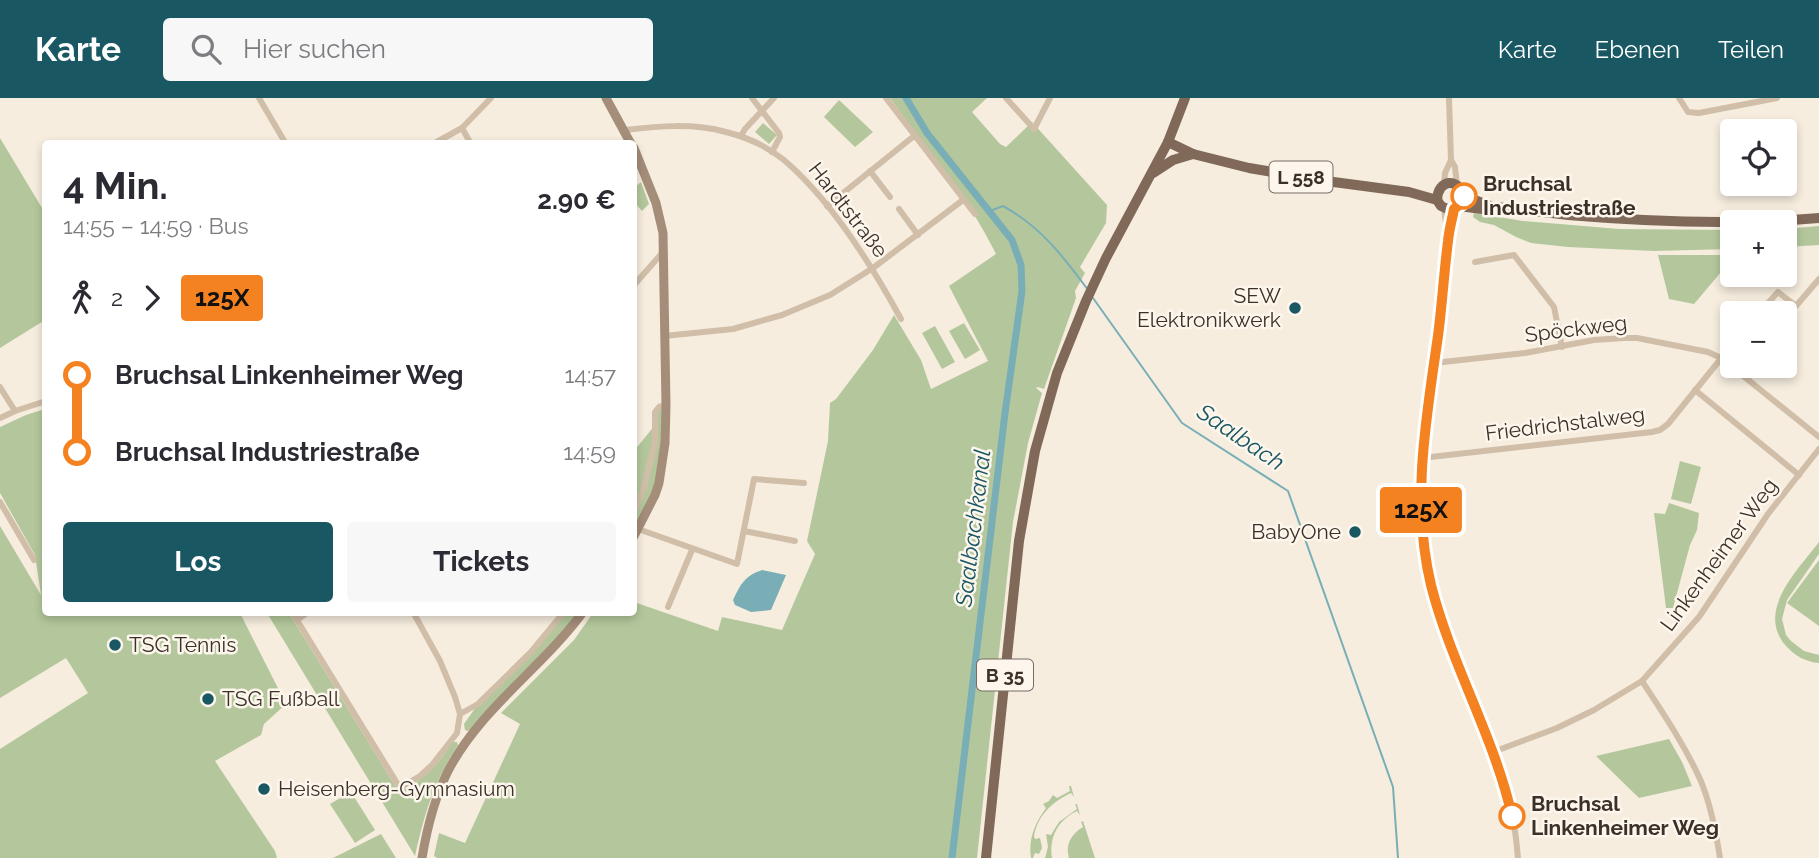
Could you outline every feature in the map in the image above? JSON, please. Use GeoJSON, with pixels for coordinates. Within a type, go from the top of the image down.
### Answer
{"type":"FeatureCollection","features":[{"type":"Feature","properties":{"kind":"main road"},"geometry":{"type":"LineString","coordinates":[[606,98],[629,140]]}},
{"type":"Feature","properties":{"kind":"main road","name":"B 35"},"geometry":{"type":"LineString","coordinates":[[986,858],[1018,555],[1035,451],[1057,373],[1086,301],[1168,142],[1185,98]]}},
{"type":"Feature","properties":{"kind":"main road","name":"L 558"},"geometry":{"type":"LineString","coordinates":[[1168,142],[1194,154],[1261,170],[1494,207],[1700,222],[1819,218]]}},
{"type":"Feature","properties":{"kind":"main road"},"geometry":{"type":"LineString","coordinates":[[1151,174],[1173,160],[1194,154]]}},
{"type":"Feature","properties":{"kind":"main road"},"geometry":{"type":"LineString","coordinates":[[637,158],[656,203],[663,233],[666,405],[665,443],[659,483],[637,531]]}},
{"type":"Feature","properties":{"kind":"main road"},"geometry":{"type":"LineString","coordinates":[[1449,199],[1463,191],[1457,185]]}},
{"type":"Feature","properties":{"kind":"main road"},"geometry":{"type":"LineString","coordinates":[[422,858],[434,803],[449,770],[468,741],[496,708],[580,616]]}},
{"type":"Feature","properties":{"kind":"street"},"geometry":{"type":"LineString","coordinates":[[259,98],[284,140]]}},
{"type":"Feature","properties":{"kind":"street"},"geometry":{"type":"LineString","coordinates":[[440,140],[462,128],[491,98]]}},
{"type":"Feature","properties":{"kind":"street"},"geometry":{"type":"LineString","coordinates":[[752,98],[780,137],[772,152]]}},
{"type":"Feature","properties":{"kind":"street"},"geometry":{"type":"LineString","coordinates":[[741,136],[774,98]]}},
{"type":"Feature","properties":{"kind":"street"},"geometry":{"type":"LineString","coordinates":[[886,98],[975,214]]}},
{"type":"Feature","properties":{"kind":"street"},"geometry":{"type":"LineString","coordinates":[[1006,98],[1034,129],[1050,98]]}},
{"type":"Feature","properties":{"kind":"street"},"geometry":{"type":"LineString","coordinates":[[1449,98],[1451,160],[1445,173],[1449,199],[1448,239],[1422,458],[1420,490],[1423,532],[1431,582],[1446,635],[1505,786],[1518,858]]}},
{"type":"Feature","properties":{"kind":"street"},"geometry":{"type":"LineString","coordinates":[[1679,98],[1688,112],[1699,113],[1777,98]]}},
{"type":"Feature","properties":{"kind":"street","name":"Hardtstraße"},"geometry":{"type":"LineString","coordinates":[[625,130],[662,125],[701,127],[741,136],[783,159],[827,206],[873,268],[901,319]]}},
{"type":"Feature","properties":{"kind":"street"},"geometry":{"type":"LineString","coordinates":[[462,128],[469,140]]}},
{"type":"Feature","properties":{"kind":"street"},"geometry":{"type":"LineString","coordinates":[[827,206],[914,136]]}},
{"type":"Feature","properties":{"kind":"street"},"geometry":{"type":"LineString","coordinates":[[1451,160],[1455,167],[1457,185]]}},
{"type":"Feature","properties":{"kind":"street"},"geometry":{"type":"LineString","coordinates":[[870,171],[890,197]]}},
{"type":"Feature","properties":{"kind":"street"},"geometry":{"type":"LineString","coordinates":[[664,336],[733,329],[782,315],[830,295],[873,268],[962,200]]}},
{"type":"Feature","properties":{"kind":"street"},"geometry":{"type":"LineString","coordinates":[[899,209],[918,235]]}},
{"type":"Feature","properties":{"kind":"street"},"geometry":{"type":"LineString","coordinates":[[637,282],[664,250]]}},
{"type":"Feature","properties":{"kind":"street"},"geometry":{"type":"LineString","coordinates":[[1475,262],[1514,255],[1554,307],[1562,347]]}},
{"type":"Feature","properties":{"kind":"street"},"geometry":{"type":"LineString","coordinates":[[1797,305],[1819,279]]}},
{"type":"Feature","properties":{"kind":"street"},"geometry":{"type":"LineString","coordinates":[[1770,301],[1778,292],[1790,301]]}},
{"type":"Feature","properties":{"kind":"street","name":"Spöckweg"},"geometry":{"type":"LineString","coordinates":[[1434,363],[1525,353],[1594,340],[1637,338],[1707,352],[1720,358]]}},
{"type":"Feature","properties":{"kind":"street","name":"Friedrichstalweg"},"geometry":{"type":"LineString","coordinates":[[1422,458],[1660,430],[1668,424],[1720,359]]}},
{"type":"Feature","properties":{"kind":"street","name":"Spöckweg"},"geometry":{"type":"LineString","coordinates":[[1746,378],[1819,437]]}},
{"type":"Feature","properties":{"kind":"street"},"geometry":{"type":"LineString","coordinates":[[0,387],[15,411]]}},
{"type":"Feature","properties":{"kind":"street"},"geometry":{"type":"LineString","coordinates":[[1695,390],[1799,475]]}},
{"type":"Feature","properties":{"kind":"street"},"geometry":{"type":"LineString","coordinates":[[1,415],[42,402]]}},
{"type":"Feature","properties":{"kind":"street"},"geometry":{"type":"LineString","coordinates":[[637,505],[655,443],[655,412],[666,405]]}},
{"type":"Feature","properties":{"kind":"street","name":"Linkenheimer Weg"},"geometry":{"type":"LineString","coordinates":[[1493,752],[1558,728],[1642,681],[1699,617],[1769,514],[1819,449]]}},
{"type":"Feature","properties":{"kind":"street"},"geometry":{"type":"LineString","coordinates":[[637,533],[737,564],[754,480],[804,483]]}},
{"type":"Feature","properties":{"kind":"street"},"geometry":{"type":"LineString","coordinates":[[0,502],[34,560]]}},
{"type":"Feature","properties":{"kind":"street"},"geometry":{"type":"LineString","coordinates":[[744,531],[794,541]]}},
{"type":"Feature","properties":{"kind":"street"},"geometry":{"type":"LineString","coordinates":[[668,607],[692,550]]}},
{"type":"Feature","properties":{"kind":"street"},"geometry":{"type":"LineString","coordinates":[[294,616],[400,788],[432,765],[457,733],[460,714],[440,661],[415,616]]}},
{"type":"Feature","properties":{"kind":"street"},"geometry":{"type":"LineString","coordinates":[[297,620],[302,616]]}},
{"type":"Feature","properties":{"kind":"street"},"geometry":{"type":"LineString","coordinates":[[460,714],[478,704],[531,652],[562,616]]}},
{"type":"Feature","properties":{"kind":"street"},"geometry":{"type":"LineString","coordinates":[[1642,681],[1679,737],[1701,782],[1716,831],[1720,858]]}},
{"type":"Feature","properties":{"kind":"street"},"geometry":{"type":"LineString","coordinates":[[457,733],[468,741]]}},
{"type":"Feature","properties":{"kind":"green space"},"geometry":{"type":"Polygon","coordinates":[[[890,98],[987,98],[972,112],[1000,144],[1006,147],[1032,122],[1107,205],[1106,223],[1080,267],[1085,273],[1075,291],[1076,298],[1044,389],[1036,388],[1042,393],[1028,443],[1013,522],[977,858],[434,856],[439,833],[465,843],[520,724],[501,713],[574,640],[591,616],[637,616],[637,603],[718,631],[722,617],[782,630],[815,554],[807,541],[828,441],[830,403],[836,399],[873,350],[894,315],[921,360],[931,389],[988,361],[949,286],[996,254],[960,193],[890,98]]]}},
{"type":"Feature","properties":{"kind":"green space"},"geometry":{"type":"Polygon","coordinates":[[[839,100],[873,132],[855,147],[824,117],[839,100]]]}},
{"type":"Feature","properties":{"kind":"green space"},"geometry":{"type":"Polygon","coordinates":[[[763,123],[777,135],[769,144],[755,132],[763,123]]]}},
{"type":"Feature","properties":{"kind":"green space"},"geometry":{"type":"Polygon","coordinates":[[[0,138],[42,208],[42,322],[0,348],[0,138]]]}},
{"type":"Feature","properties":{"kind":"green space"},"geometry":{"type":"Polygon","coordinates":[[[641,182],[649,204],[642,211],[637,205],[637,185],[641,182]]]}},
{"type":"Feature","properties":{"kind":"green space"},"geometry":{"type":"Polygon","coordinates":[[[1474,213],[1523,221],[1619,229],[1720,230],[1720,249],[1654,251],[1531,243],[1473,217],[1474,213]]]}},
{"type":"Feature","properties":{"kind":"green space"},"geometry":{"type":"Polygon","coordinates":[[[1819,226],[1819,245],[1797,246],[1797,228],[1819,226]]]}},
{"type":"Feature","properties":{"kind":"green space"},"geometry":{"type":"Polygon","coordinates":[[[1658,255],[1720,255],[1720,273],[1694,304],[1669,299],[1658,255]]]}},
{"type":"Feature","properties":{"kind":"green space"},"geometry":{"type":"Polygon","coordinates":[[[964,323],[980,350],[965,359],[949,331],[964,323]]]}},
{"type":"Feature","properties":{"kind":"green space"},"geometry":{"type":"Polygon","coordinates":[[[935,326],[955,362],[942,369],[922,333],[935,326]]]}},
{"type":"Feature","properties":{"kind":"green space"},"geometry":{"type":"Polygon","coordinates":[[[666,405],[659,483],[637,530],[637,447],[655,425],[655,412],[666,405]]]}},
{"type":"Feature","properties":{"kind":"green space"},"geometry":{"type":"Polygon","coordinates":[[[42,410],[42,616],[242,616],[286,704],[264,724],[261,735],[215,761],[277,858],[0,858],[0,749],[88,693],[66,658],[0,698],[0,526],[41,595],[35,555],[0,493],[0,427],[42,410]]]}},
{"type":"Feature","properties":{"kind":"green space"},"geometry":{"type":"Polygon","coordinates":[[[1680,461],[1701,467],[1691,504],[1671,499],[1680,461]]]}},
{"type":"Feature","properties":{"kind":"green space"},"geometry":{"type":"Polygon","coordinates":[[[1669,503],[1699,513],[1697,530],[1690,545],[1673,608],[1666,608],[1654,513],[1665,514],[1669,503]]]}},
{"type":"Feature","properties":{"kind":"green space"},"geometry":{"type":"Polygon","coordinates":[[[1819,542],[1819,554],[1787,600],[1782,619],[1786,635],[1791,641],[1804,651],[1819,655],[1819,663],[1805,660],[1789,650],[1778,633],[1775,619],[1783,591],[1819,542]]]}},
{"type":"Feature","properties":{"kind":"green space"},"geometry":{"type":"Polygon","coordinates":[[[1819,560],[1819,626],[1787,603],[1819,560]]]}},
{"type":"Feature","properties":{"kind":"green space"},"geometry":{"type":"Polygon","coordinates":[[[269,616],[291,616],[399,792],[429,772],[452,742],[457,742],[458,745],[442,772],[431,799],[415,856],[269,616]]]}},
{"type":"Feature","properties":{"kind":"green space"},"geometry":{"type":"Polygon","coordinates":[[[561,616],[580,616],[496,708],[468,731],[465,730],[464,724],[478,704],[561,616]]]}},
{"type":"Feature","properties":{"kind":"green space"},"geometry":{"type":"Polygon","coordinates":[[[1669,739],[1692,786],[1639,798],[1596,756],[1669,739]]]}},
{"type":"Feature","properties":{"kind":"green space"},"geometry":{"type":"Polygon","coordinates":[[[1069,786],[1074,797],[1071,793],[1058,801],[1047,810],[1039,822],[1034,836],[1035,839],[1040,838],[1042,848],[1039,854],[1035,853],[1031,858],[1032,838],[1036,825],[1046,808],[1043,804],[1053,795],[1057,798],[1070,791],[1069,786]]]}},
{"type":"Feature","properties":{"kind":"green space"},"geometry":{"type":"Polygon","coordinates":[[[351,792],[375,830],[355,843],[330,804],[351,792]]]}},
{"type":"Feature","properties":{"kind":"green space"},"geometry":{"type":"Polygon","coordinates":[[[1075,804],[1080,815],[1077,811],[1060,824],[1052,843],[1052,858],[1045,858],[1048,847],[1046,834],[1051,835],[1059,822],[1077,809],[1075,804]]]}},
{"type":"Feature","properties":{"kind":"green space"},"geometry":{"type":"Polygon","coordinates":[[[1083,821],[1095,858],[1069,858],[1070,840],[1083,827],[1083,821]]]}},
{"type":"Feature","properties":{"kind":"green space"},"geometry":{"type":"Polygon","coordinates":[[[381,834],[396,858],[333,858],[381,834]]]}},
{"type":"Feature","properties":{"kind":"water"},"geometry":{"type":"Polygon","coordinates":[[[762,570],[786,575],[771,610],[751,612],[735,605],[733,600],[741,585],[751,575],[762,570]]]}},
{"type":"Feature","properties":{"kind":"waterway","name":"Saalbachkanal"},"geometry":{"type":"LineString","coordinates":[[906,98],[927,133],[1012,240],[1021,265],[1022,291],[952,858]]}},
{"type":"Feature","properties":{"kind":"waterway","name":"Saalbach"},"geometry":{"type":"LineString","coordinates":[[990,211],[1003,206],[1029,223],[1060,254],[1088,290]]}},
{"type":"Feature","properties":{"kind":"waterway","name":"Saalbach"},"geometry":{"type":"LineString","coordinates":[[1093,298],[1182,423],[1288,491],[1393,787],[1398,858]]}},
{"type":"Feature","properties":{"kind":"bus line","name":"125X"},"geometry":{"type":"LineString","coordinates":[[1464,196],[1460,206],[1454,209],[1448,239],[1424,432],[1420,490],[1423,532],[1439,613],[1493,752],[1512,816]]}},
{"type":"Feature","properties":{"kind":"place","name":"Bruchsal Industriestraße"},"geometry":{"type":"Point","coordinates":[1464,196]}},
{"type":"Feature","properties":{"kind":"place","name":"SEW Elektronikwerk"},"geometry":{"type":"Point","coordinates":[1295,308]}},
{"type":"Feature","properties":{"kind":"place","name":"BabyOne"},"geometry":{"type":"Point","coordinates":[1355,532]}},
{"type":"Feature","properties":{"kind":"place","name":"TSG Tennis"},"geometry":{"type":"Point","coordinates":[115,645]}},
{"type":"Feature","properties":{"kind":"place","name":"TSG Fußball"},"geometry":{"type":"Point","coordinates":[208,699]}},
{"type":"Feature","properties":{"kind":"place","name":"Heisenberg-Gymnasium"},"geometry":{"type":"Point","coordinates":[264,789]}},
{"type":"Feature","properties":{"kind":"place","name":"Bruchsal Linkenheimer Weg"},"geometry":{"type":"Point","coordinates":[1512,816]}}]}
